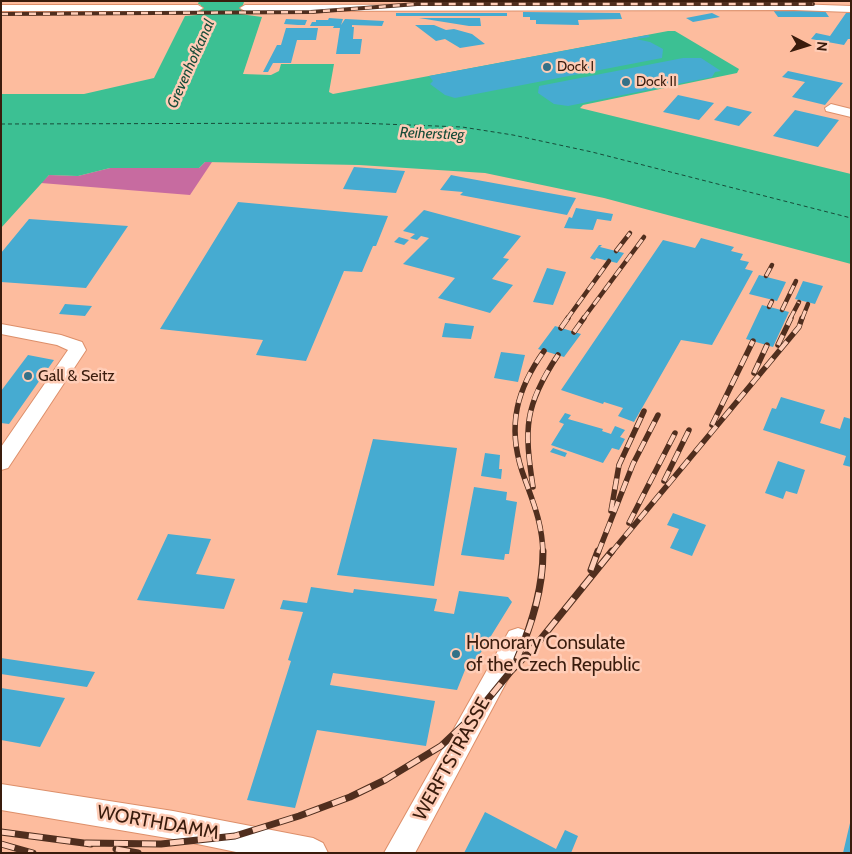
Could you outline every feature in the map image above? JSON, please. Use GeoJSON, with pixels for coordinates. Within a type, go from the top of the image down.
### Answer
{"type":"FeatureCollection","features":[{"type":"Feature","properties":{"kind":"street"},"geometry":{"type":"LineString","coordinates":[[245,8],[794,7],[851,9]]}},
{"type":"Feature","properties":{"kind":"street"},"geometry":{"type":"LineString","coordinates":[[1,8],[198,8]]}},
{"type":"Feature","properties":{"kind":"street"},"geometry":{"type":"LineString","coordinates":[[831,108],[851,113]]}},
{"type":"Feature","properties":{"kind":"street"},"geometry":{"type":"LineString","coordinates":[[1,329],[61,340],[76,346],[77,350],[75,356],[1,463]]}},
{"type":"Feature","properties":{"kind":"street","name":"WERFTSTRASSE"},"geometry":{"type":"LineString","coordinates":[[399,853],[518,638]]}},
{"type":"Feature","properties":{"kind":"street","name":"WORTHDAMM"},"geometry":{"type":"LineString","coordinates":[[1,797],[173,824],[314,853]]}},
{"type":"Feature","properties":{"kind":"shaded area"},"geometry":{"type":"Polygon","coordinates":[[[205,162],[212,162],[190,195],[41,183],[49,175],[78,176],[110,168],[199,168],[205,162]]]}},
{"type":"Feature","properties":{"kind":"water"},"geometry":{"type":"Polygon","coordinates":[[[199,1],[251,1],[244,2],[240,14],[262,17],[243,74],[271,75],[279,71],[281,64],[334,64],[329,92],[333,94],[675,31],[739,69],[737,73],[583,105],[580,108],[851,174],[851,264],[604,198],[485,173],[359,165],[205,162],[199,168],[110,168],[78,176],[49,175],[1,228],[1,94],[84,94],[154,78],[185,16],[197,15],[201,5],[198,4],[199,1]]]}},
{"type":"Feature","properties":{"kind":"building"},"geometry":{"type":"Polygon","coordinates":[[[773,10],[825,11],[829,17],[778,17],[773,10]]]}},
{"type":"Feature","properties":{"kind":"building"},"geometry":{"type":"Polygon","coordinates":[[[523,12],[620,13],[622,19],[578,20],[579,25],[536,24],[536,20],[530,20],[530,17],[523,17],[523,12]]]}},
{"type":"Feature","properties":{"kind":"building"},"geometry":{"type":"Polygon","coordinates":[[[396,13],[507,13],[507,16],[396,16],[396,13]]]}},
{"type":"Feature","properties":{"kind":"building"},"geometry":{"type":"Polygon","coordinates":[[[712,13],[720,17],[693,22],[686,18],[712,13]]]}},
{"type":"Feature","properties":{"kind":"building"},"geometry":{"type":"Polygon","coordinates":[[[846,13],[851,13],[851,39],[848,39],[844,45],[811,39],[816,33],[830,36],[846,13]]]}},
{"type":"Feature","properties":{"kind":"building"},"geometry":{"type":"Polygon","coordinates":[[[329,18],[343,19],[341,25],[345,19],[384,21],[382,26],[352,25],[354,27],[353,39],[362,39],[360,54],[336,54],[340,28],[333,28],[334,26],[310,26],[316,20],[328,20],[329,18]]]}},
{"type":"Feature","properties":{"kind":"building"},"geometry":{"type":"Polygon","coordinates":[[[419,18],[480,18],[481,26],[469,26],[419,18]]]}},
{"type":"Feature","properties":{"kind":"building"},"geometry":{"type":"Polygon","coordinates":[[[286,19],[307,20],[305,25],[298,25],[284,24],[286,19]]]}},
{"type":"Feature","properties":{"kind":"building"},"geometry":{"type":"Polygon","coordinates":[[[415,25],[434,25],[446,30],[454,29],[472,34],[485,44],[460,48],[445,39],[436,41],[415,25]]]}},
{"type":"Feature","properties":{"kind":"building"},"geometry":{"type":"Polygon","coordinates":[[[286,28],[318,28],[316,40],[297,40],[291,63],[273,63],[268,72],[263,72],[277,45],[281,45],[286,28]]]}},
{"type":"Feature","properties":{"kind":"building","name":"Dock I"},"geometry":{"type":"Polygon","coordinates":[[[648,35],[650,37],[636,39],[650,42],[663,49],[662,58],[455,98],[445,95],[430,84],[433,81],[429,76],[648,35]]]}},
{"type":"Feature","properties":{"kind":"building","name":"Dock II"},"geometry":{"type":"Polygon","coordinates":[[[683,58],[701,58],[721,71],[715,72],[712,77],[568,106],[554,104],[538,93],[539,86],[683,58]]]}},
{"type":"Feature","properties":{"kind":"building"},"geometry":{"type":"Polygon","coordinates":[[[788,71],[843,83],[825,105],[792,97],[805,82],[782,77],[788,71]]]}},
{"type":"Feature","properties":{"kind":"building"},"geometry":{"type":"Polygon","coordinates":[[[678,95],[714,103],[699,120],[663,112],[678,95]]]}},
{"type":"Feature","properties":{"kind":"building"},"geometry":{"type":"Polygon","coordinates":[[[727,106],[752,112],[739,126],[714,120],[727,106]]]}},
{"type":"Feature","properties":{"kind":"building"},"geometry":{"type":"Polygon","coordinates":[[[795,110],[839,120],[818,147],[773,136],[795,110]]]}},
{"type":"Feature","properties":{"kind":"building"},"geometry":{"type":"Polygon","coordinates":[[[354,167],[405,171],[396,193],[343,189],[354,167]]]}},
{"type":"Feature","properties":{"kind":"building"},"geometry":{"type":"Polygon","coordinates":[[[451,175],[576,198],[567,215],[460,195],[463,192],[440,190],[451,175]]]}},
{"type":"Feature","properties":{"kind":"building"},"geometry":{"type":"Polygon","coordinates":[[[238,202],[388,216],[376,246],[373,246],[362,272],[344,271],[306,361],[256,355],[263,340],[160,329],[238,202]]]}},
{"type":"Feature","properties":{"kind":"building"},"geometry":{"type":"Polygon","coordinates":[[[576,208],[613,214],[611,221],[597,219],[593,230],[564,228],[569,217],[572,218],[576,208]]]}},
{"type":"Feature","properties":{"kind":"building"},"geometry":{"type":"Polygon","coordinates":[[[424,210],[521,236],[503,258],[509,259],[492,279],[513,285],[490,313],[438,298],[455,278],[403,264],[429,238],[421,236],[417,240],[410,238],[415,234],[403,231],[424,210]]]}},
{"type":"Feature","properties":{"kind":"building"},"geometry":{"type":"Polygon","coordinates":[[[29,219],[128,226],[86,288],[1,282],[1,253],[29,219]]]}},
{"type":"Feature","properties":{"kind":"building"},"geometry":{"type":"Polygon","coordinates":[[[399,237],[409,240],[404,245],[394,242],[399,237]]]}},
{"type":"Feature","properties":{"kind":"building"},"geometry":{"type":"Polygon","coordinates":[[[701,238],[734,247],[731,251],[743,254],[740,260],[749,262],[745,269],[753,271],[712,345],[681,340],[634,422],[618,416],[623,408],[604,402],[603,404],[561,390],[663,240],[695,248],[701,238]]]}},
{"type":"Feature","properties":{"kind":"building"},"geometry":{"type":"Polygon","coordinates":[[[599,245],[602,245],[600,247],[624,253],[617,263],[590,258],[599,245]]]}},
{"type":"Feature","properties":{"kind":"building"},"geometry":{"type":"Polygon","coordinates":[[[547,268],[566,272],[553,305],[533,302],[547,268]]]}},
{"type":"Feature","properties":{"kind":"building"},"geometry":{"type":"Polygon","coordinates":[[[759,275],[786,282],[777,301],[749,294],[759,275]]]}},
{"type":"Feature","properties":{"kind":"building"},"geometry":{"type":"Polygon","coordinates":[[[803,281],[823,286],[815,304],[795,299],[803,281]]]}},
{"type":"Feature","properties":{"kind":"building"},"geometry":{"type":"Polygon","coordinates":[[[65,304],[92,306],[85,316],[59,314],[65,304]]]}},
{"type":"Feature","properties":{"kind":"building"},"geometry":{"type":"Polygon","coordinates":[[[762,305],[789,312],[773,347],[746,339],[762,305]]]}},
{"type":"Feature","properties":{"kind":"building"},"geometry":{"type":"Polygon","coordinates":[[[445,323],[474,326],[471,339],[442,337],[445,323]]]}},
{"type":"Feature","properties":{"kind":"building"},"geometry":{"type":"Polygon","coordinates":[[[555,326],[581,334],[564,357],[538,349],[555,326]]]}},
{"type":"Feature","properties":{"kind":"building"},"geometry":{"type":"Polygon","coordinates":[[[501,352],[525,355],[518,382],[494,378],[501,352]]]}},
{"type":"Feature","properties":{"kind":"building","name":"Gall & Seitz"},"geometry":{"type":"Polygon","coordinates":[[[28,355],[54,360],[9,424],[1,423],[1,391],[28,355]]]}},
{"type":"Feature","properties":{"kind":"building"},"geometry":{"type":"Polygon","coordinates":[[[781,397],[825,410],[820,423],[840,429],[844,417],[851,419],[851,467],[843,465],[846,456],[763,430],[772,408],[776,409],[781,397]]]}},
{"type":"Feature","properties":{"kind":"building"},"geometry":{"type":"Polygon","coordinates":[[[565,413],[571,415],[568,419],[603,429],[602,431],[611,434],[615,426],[625,430],[620,437],[625,439],[619,450],[612,448],[603,463],[551,445],[564,424],[559,422],[565,413]]]}},
{"type":"Feature","properties":{"kind":"building"},"geometry":{"type":"Polygon","coordinates":[[[373,439],[457,448],[434,586],[337,575],[373,439]]]}},
{"type":"Feature","properties":{"kind":"building"},"geometry":{"type":"Polygon","coordinates":[[[553,448],[567,453],[565,457],[550,452],[553,448]]]}},
{"type":"Feature","properties":{"kind":"building"},"geometry":{"type":"Polygon","coordinates":[[[485,453],[500,455],[499,469],[502,469],[501,479],[481,476],[485,453]]]}},
{"type":"Feature","properties":{"kind":"building"},"geometry":{"type":"Polygon","coordinates":[[[778,461],[805,470],[797,494],[786,491],[783,499],[765,493],[778,461]]]}},
{"type":"Feature","properties":{"kind":"building"},"geometry":{"type":"Polygon","coordinates":[[[474,487],[507,492],[506,500],[517,502],[509,554],[505,554],[504,560],[461,555],[474,487]]]}},
{"type":"Feature","properties":{"kind":"building"},"geometry":{"type":"Polygon","coordinates":[[[673,513],[706,525],[692,556],[670,548],[679,529],[667,525],[673,513]]]}},
{"type":"Feature","properties":{"kind":"building"},"geometry":{"type":"Polygon","coordinates":[[[168,534],[211,539],[196,574],[235,579],[224,609],[137,600],[168,534]]]}},
{"type":"Feature","properties":{"kind":"building"},"geometry":{"type":"Polygon","coordinates":[[[311,587],[353,593],[354,589],[437,599],[434,611],[454,614],[459,591],[508,597],[512,602],[470,670],[465,670],[457,690],[333,673],[330,685],[435,701],[426,746],[317,730],[295,808],[247,800],[291,661],[288,660],[303,612],[280,609],[283,600],[307,603],[311,587]]]}},
{"type":"Feature","properties":{"kind":"building"},"geometry":{"type":"Polygon","coordinates":[[[1,658],[95,672],[87,687],[1,674],[1,658]]]}},
{"type":"Feature","properties":{"kind":"building"},"geometry":{"type":"Polygon","coordinates":[[[1,688],[65,698],[40,747],[1,740],[1,688]]]}},
{"type":"Feature","properties":{"kind":"building"},"geometry":{"type":"Polygon","coordinates":[[[485,812],[556,849],[565,830],[578,836],[571,853],[464,853],[485,812]]]}},
{"type":"Feature","properties":{"kind":"building"},"geometry":{"type":"Polygon","coordinates":[[[850,823],[851,853],[843,853],[850,823]]]}},
{"type":"Feature","properties":{"kind":"ferry route"},"geometry":{"type":"LineString","coordinates":[[1,124],[356,123],[462,127],[513,135],[592,152],[851,218]]}},
{"type":"Feature","properties":{"kind":"railway"},"geometry":{"type":"LineString","coordinates":[[1,14],[311,12],[417,4],[813,4]]}},
{"type":"Feature","properties":{"kind":"railway"},"geometry":{"type":"LineString","coordinates":[[616,251],[630,233]]}},
{"type":"Feature","properties":{"kind":"railway"},"geometry":{"type":"LineString","coordinates":[[583,319],[644,237]]}},
{"type":"Feature","properties":{"kind":"railway"},"geometry":{"type":"LineString","coordinates":[[567,319],[609,261]]}},
{"type":"Feature","properties":{"kind":"railway"},"geometry":{"type":"LineString","coordinates":[[766,276],[772,265]]}},
{"type":"Feature","properties":{"kind":"railway"},"geometry":{"type":"LineString","coordinates":[[782,310],[796,281]]}},
{"type":"Feature","properties":{"kind":"railway"},"geometry":{"type":"LineString","coordinates":[[769,307],[772,301]]}},
{"type":"Feature","properties":{"kind":"railway"},"geometry":{"type":"LineString","coordinates":[[790,319],[799,302]]}},
{"type":"Feature","properties":{"kind":"railway"},"geometry":{"type":"LineString","coordinates":[[802,319],[808,304]]}},
{"type":"Feature","properties":{"kind":"railway"},"geometry":{"type":"LineString","coordinates":[[561,328],[568,318]]}},
{"type":"Feature","properties":{"kind":"railway"},"geometry":{"type":"LineString","coordinates":[[574,332],[584,318]]}},
{"type":"Feature","properties":{"kind":"railway"},"geometry":{"type":"LineString","coordinates":[[778,345],[791,318]]}},
{"type":"Feature","properties":{"kind":"railway"},"geometry":{"type":"LineString","coordinates":[[611,553],[799,327],[802,318]]}},
{"type":"Feature","properties":{"kind":"railway"},"geometry":{"type":"LineString","coordinates":[[712,425],[753,341]]}},
{"type":"Feature","properties":{"kind":"railway"},"geometry":{"type":"LineString","coordinates":[[754,373],[767,345]]}},
{"type":"Feature","properties":{"kind":"railway"},"geometry":{"type":"LineString","coordinates":[[543,552],[539,520],[518,454],[515,423],[517,408],[527,379],[544,351]]}},
{"type":"Feature","properties":{"kind":"railway"},"geometry":{"type":"LineString","coordinates":[[533,487],[528,449],[529,418],[538,389],[558,355]]}},
{"type":"Feature","properties":{"kind":"railway"},"geometry":{"type":"LineString","coordinates":[[611,511],[619,465],[644,411]]}},
{"type":"Feature","properties":{"kind":"railway"},"geometry":{"type":"LineString","coordinates":[[598,553],[633,464],[658,415]]}},
{"type":"Feature","properties":{"kind":"railway"},"geometry":{"type":"LineString","coordinates":[[664,481],[689,430]]}},
{"type":"Feature","properties":{"kind":"railway"},"geometry":{"type":"LineString","coordinates":[[629,523],[675,433]]}},
{"type":"Feature","properties":{"kind":"railway"},"geometry":{"type":"LineString","coordinates":[[591,570],[598,551]]}},
{"type":"Feature","properties":{"kind":"railway"},"geometry":{"type":"LineString","coordinates":[[86,843],[161,844],[235,836],[299,816],[350,797],[385,780],[441,746],[479,710],[511,671],[536,645],[612,551]]}},
{"type":"Feature","properties":{"kind":"railway"},"geometry":{"type":"LineString","coordinates":[[517,659],[536,606],[541,579],[543,552]]}},
{"type":"Feature","properties":{"kind":"railway"},"geometry":{"type":"LineString","coordinates":[[1,832],[91,844]]}},
{"type":"Feature","properties":{"kind":"railway"},"geometry":{"type":"LineString","coordinates":[[1,844],[33,853]]}},
{"type":"Feature","properties":{"kind":"railway"},"geometry":{"type":"LineString","coordinates":[[116,849],[138,853]]}},
{"type":"Feature","properties":{"kind":"place","name":"Dock I"},"geometry":{"type":"Point","coordinates":[547,67]}},
{"type":"Feature","properties":{"kind":"place","name":"Dock II"},"geometry":{"type":"Point","coordinates":[626,82]}},
{"type":"Feature","properties":{"kind":"place","name":"Gall & Seitz"},"geometry":{"type":"Point","coordinates":[28,376]}},
{"type":"Feature","properties":{"kind":"place","name":"Honorary Consulate of the Czech Republic"},"geometry":{"type":"Point","coordinates":[456,654]}},
{"type":"Feature","properties":{"kind":"water label","name":"Grevenhofkanal"},"geometry":{"type":"Point","coordinates":[191,64]}},
{"type":"Feature","properties":{"kind":"water label","name":"Reiherstieg"},"geometry":{"type":"Point","coordinates":[432,134]}}]}
